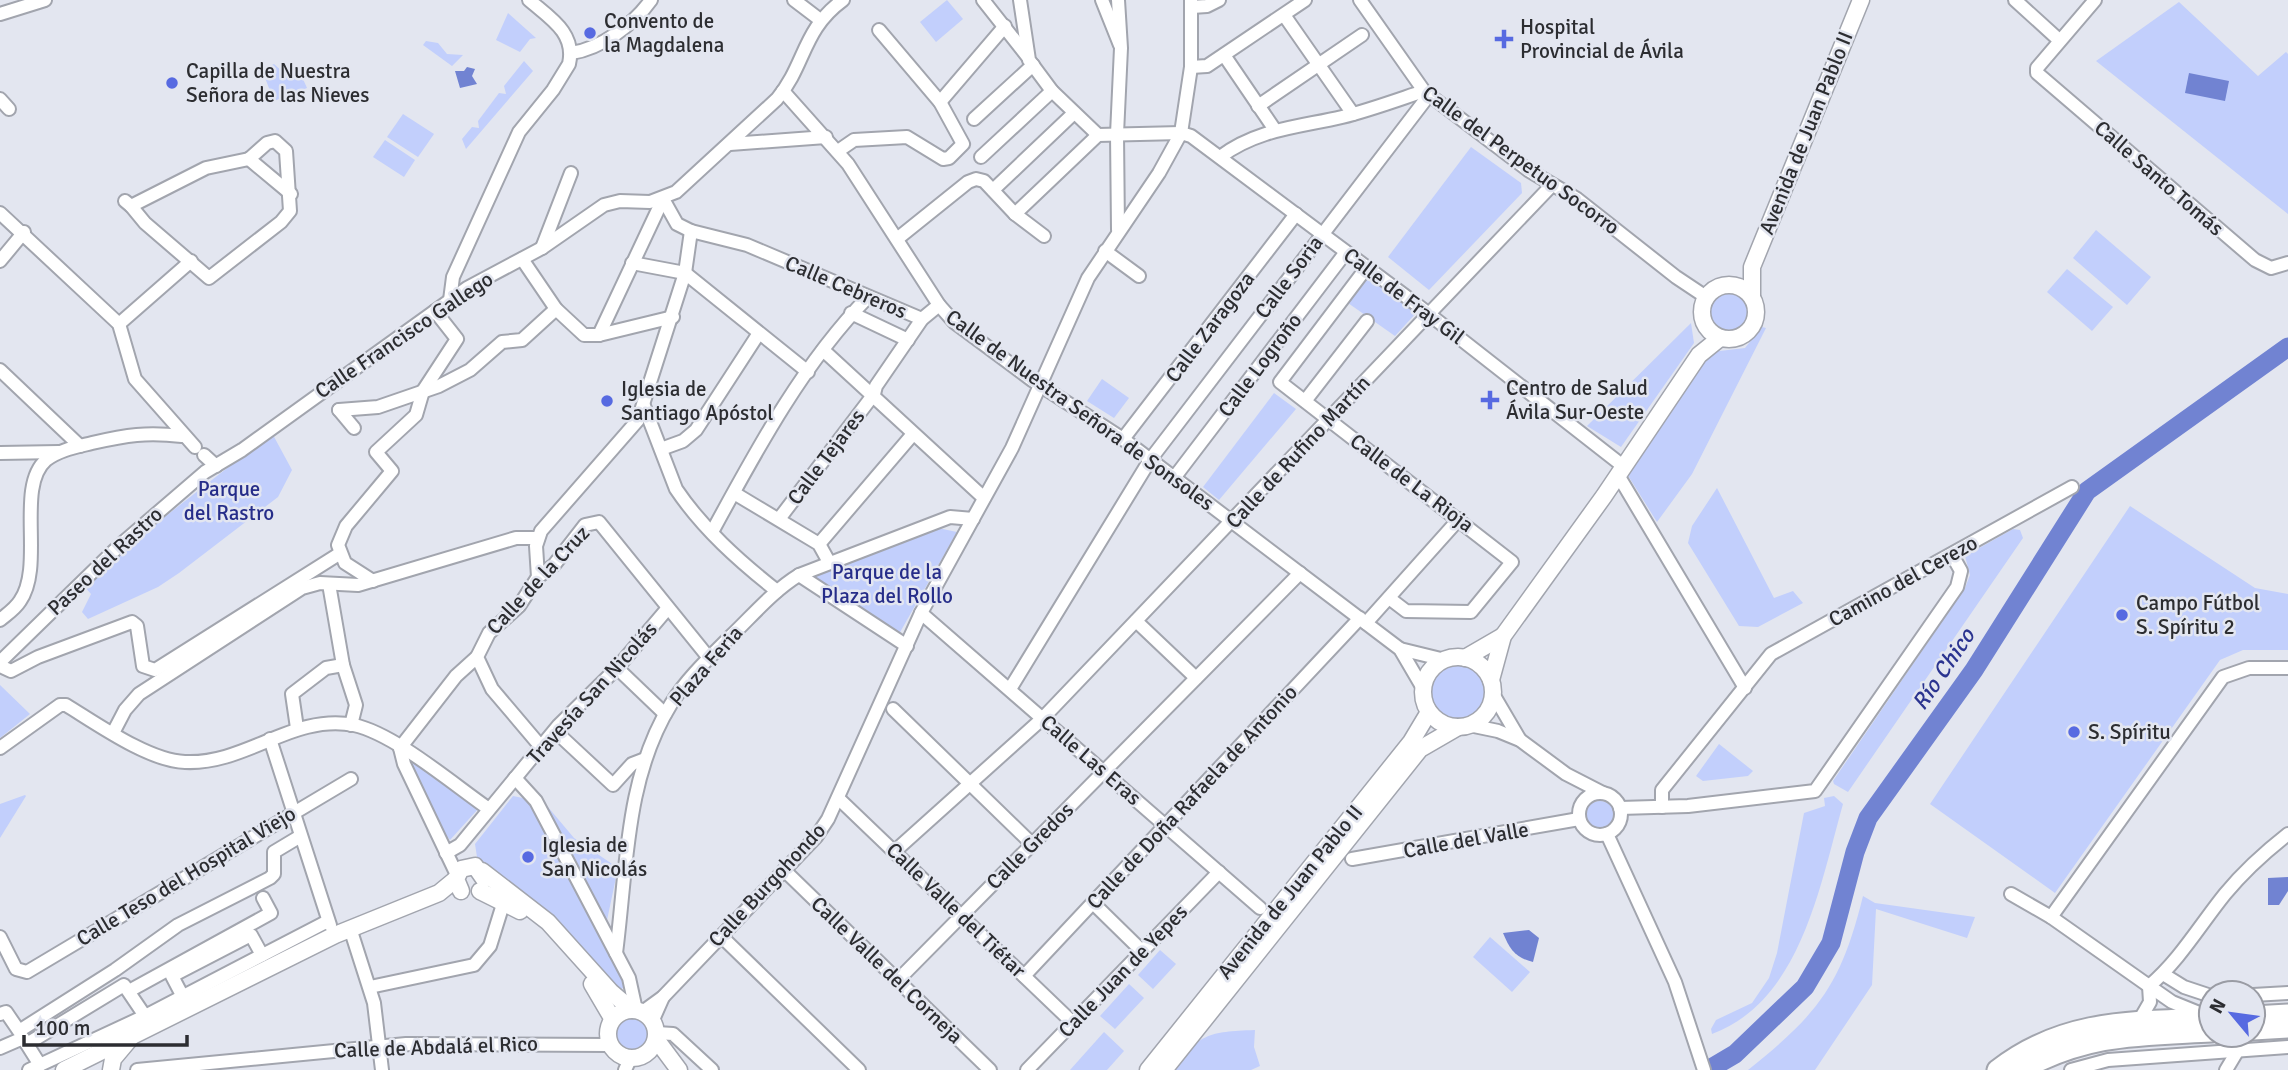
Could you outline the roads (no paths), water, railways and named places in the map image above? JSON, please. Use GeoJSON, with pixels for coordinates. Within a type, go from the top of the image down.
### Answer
{"type":"FeatureCollection","features":[{"type":"Feature","properties":{"kind":"highway"},"geometry":{"type":"LineString","coordinates":[[2267,1015],[2288,1014]]}},
{"type":"Feature","properties":{"kind":"highway"},"geometry":{"type":"LineString","coordinates":[[1997,1070],[2047,1040],[2104,1023],[2197,1019]]}},
{"type":"Feature","properties":{"kind":"highway"},"geometry":{"type":"LineString","coordinates":[[2267,1029],[2288,1028]]}},
{"type":"Feature","properties":{"kind":"highway"},"geometry":{"type":"LineString","coordinates":[[2022,1070],[2053,1053],[2107,1038],[2197,1033]]}},
{"type":"Feature","properties":{"kind":"main road","name":"Avenida de Juan Pablo II"},"geometry":{"type":"LineString","coordinates":[[1752,297],[1752,267],[1861,0]]}},
{"type":"Feature","properties":{"kind":"main road","name":"Avenida de Juan Pablo II"},"geometry":{"type":"LineString","coordinates":[[1734,285],[1752,267]]}},
{"type":"Feature","properties":{"kind":"main road"},"geometry":{"type":"LineString","coordinates":[[1734,285],[1752,297],[1757,312],[1751,328],[1737,338],[1714,333],[1702,313],[1706,296],[1718,287],[1734,285]]}},
{"type":"Feature","properties":{"kind":"main road"},"geometry":{"type":"LineString","coordinates":[[1503,636],[1465,658],[1445,660],[1427,678],[1424,690],[1429,712],[1437,720],[1464,726],[1481,719],[1490,708],[1503,636],[1604,496],[1714,333]]}},
{"type":"Feature","properties":{"kind":"main road"},"geometry":{"type":"LineString","coordinates":[[1465,658],[1476,662],[1492,687]]}},
{"type":"Feature","properties":{"kind":"main road","name":"Avenida de Juan Pablo II"},"geometry":{"type":"LineString","coordinates":[[1148,1070],[1411,742],[1429,712]]}},
{"type":"Feature","properties":{"kind":"main road","name":"Avenida de Juan Pablo II"},"geometry":{"type":"LineString","coordinates":[[1164,1070],[1420,749],[1464,726]]}},
{"type":"Feature","properties":{"kind":"main road"},"geometry":{"type":"LineString","coordinates":[[465,876],[548,922],[606,987],[646,1021],[679,1070]]}},
{"type":"Feature","properties":{"kind":"main road"},"geometry":{"type":"LineString","coordinates":[[71,1068],[109,1060],[131,1039],[331,928],[350,928],[439,892],[465,876],[484,877],[480,891],[505,901],[542,928],[595,987],[612,1018]]}},
{"type":"Feature","properties":{"kind":"main road"},"geometry":{"type":"LineString","coordinates":[[646,1021],[621,1010],[612,1018],[607,1033],[610,1045],[634,1062],[668,1070]]}},
{"type":"Feature","properties":{"kind":"main road"},"geometry":{"type":"LineString","coordinates":[[634,1062],[646,1021]]}},
{"type":"Feature","properties":{"kind":"street"},"geometry":{"type":"LineString","coordinates":[[0,14],[45,0]]}},
{"type":"Feature","properties":{"kind":"street"},"geometry":{"type":"LineString","coordinates":[[450,300],[453,277],[514,142],[563,76],[571,52],[566,34],[529,0]]}},
{"type":"Feature","properties":{"kind":"street"},"geometry":{"type":"LineString","coordinates":[[571,52],[587,49],[613,34],[636,17],[651,0]]}},
{"type":"Feature","properties":{"kind":"street"},"geometry":{"type":"LineString","coordinates":[[794,0],[820,19]]}},
{"type":"Feature","properties":{"kind":"street"},"geometry":{"type":"LineString","coordinates":[[599,335],[663,200],[693,179],[783,91],[820,19],[843,0]]}},
{"type":"Feature","properties":{"kind":"street"},"geometry":{"type":"LineString","coordinates":[[983,0],[1052,91],[1098,135]]}},
{"type":"Feature","properties":{"kind":"street"},"geometry":{"type":"LineString","coordinates":[[1020,0],[1031,62]]}},
{"type":"Feature","properties":{"kind":"street"},"geometry":{"type":"LineString","coordinates":[[1102,0],[1121,48]]}},
{"type":"Feature","properties":{"kind":"street"},"geometry":{"type":"LineString","coordinates":[[1118,0],[1121,48],[1117,134],[1118,230]]}},
{"type":"Feature","properties":{"kind":"street"},"geometry":{"type":"LineString","coordinates":[[1015,214],[1098,135],[1181,133],[1191,67],[1192,4],[1207,6],[1219,0]]}},
{"type":"Feature","properties":{"kind":"street"},"geometry":{"type":"LineString","coordinates":[[1191,67],[1207,66],[1305,0]]}},
{"type":"Feature","properties":{"kind":"street","name":"Calle del Perpetuo Socorro"},"geometry":{"type":"LineString","coordinates":[[1360,0],[1426,93],[1552,185],[1577,199],[1706,296]]}},
{"type":"Feature","properties":{"kind":"street"},"geometry":{"type":"LineString","coordinates":[[2015,0],[2059,40],[2095,0]]}},
{"type":"Feature","properties":{"kind":"street"},"geometry":{"type":"LineString","coordinates":[[1284,15],[1353,114]]}},
{"type":"Feature","properties":{"kind":"street"},"geometry":{"type":"LineString","coordinates":[[940,102],[1005,26]]}},
{"type":"Feature","properties":{"kind":"street"},"geometry":{"type":"LineString","coordinates":[[838,151],[863,138],[907,136],[937,157],[949,158],[963,144],[940,102],[879,30]]}},
{"type":"Feature","properties":{"kind":"street"},"geometry":{"type":"LineString","coordinates":[[1258,106],[1362,35]]}},
{"type":"Feature","properties":{"kind":"street","name":"Calle Santo Tomás"},"geometry":{"type":"LineString","coordinates":[[2059,40],[2036,71],[2255,260],[2271,268],[2288,263]]}},
{"type":"Feature","properties":{"kind":"street"},"geometry":{"type":"LineString","coordinates":[[1224,55],[1275,130]]}},
{"type":"Feature","properties":{"kind":"street"},"geometry":{"type":"LineString","coordinates":[[974,119],[1031,62]]}},
{"type":"Feature","properties":{"kind":"street","name":"Calle de Nuestra Señora de Sonsoles"},"geometry":{"type":"LineString","coordinates":[[783,91],[838,151],[939,305],[954,322],[1041,386],[1123,439],[1363,620],[1400,649],[1424,690]]}},
{"type":"Feature","properties":{"kind":"street"},"geometry":{"type":"LineString","coordinates":[[981,157],[1052,91]]}},
{"type":"Feature","properties":{"kind":"street"},"geometry":{"type":"LineString","coordinates":[[1220,157],[1245,141],[1275,130],[1353,114],[1426,93]]}},
{"type":"Feature","properties":{"kind":"street","name":"Calle Soria"},"geometry":{"type":"LineString","coordinates":[[1010,689],[1150,460],[1426,93]]}},
{"type":"Feature","properties":{"kind":"street"},"geometry":{"type":"LineString","coordinates":[[993,190],[1074,113]]}},
{"type":"Feature","properties":{"kind":"street","name":"Calle de Fray Gil"},"geometry":{"type":"LineString","coordinates":[[1181,133],[1191,136],[1220,157],[1429,314],[1620,470]]}},
{"type":"Feature","properties":{"kind":"street","name":"Calle Burgohondo"},"geometry":{"type":"LineString","coordinates":[[646,1021],[663,997],[823,828],[920,612],[973,519],[1041,386],[1088,278],[1159,173],[1181,133]]}},
{"type":"Feature","properties":{"kind":"street"},"geometry":{"type":"LineString","coordinates":[[730,144],[826,137]]}},
{"type":"Feature","properties":{"kind":"street"},"geometry":{"type":"LineString","coordinates":[[267,143],[280,144],[288,157],[291,194],[290,211],[281,222],[209,278],[145,223],[128,203],[206,168],[249,159],[267,143]]}},
{"type":"Feature","properties":{"kind":"street"},"geometry":{"type":"LineString","coordinates":[[249,159],[291,194]]}},
{"type":"Feature","properties":{"kind":"street"},"geometry":{"type":"LineString","coordinates":[[542,248],[570,173]]}},
{"type":"Feature","properties":{"kind":"street"},"geometry":{"type":"LineString","coordinates":[[897,239],[968,181],[976,178],[984,181],[1015,214],[1044,236]]}},
{"type":"Feature","properties":{"kind":"street","name":"Calle de Rufino Martín"},"geometry":{"type":"LineString","coordinates":[[895,851],[1044,718],[1552,185]]}},
{"type":"Feature","properties":{"kind":"street"},"geometry":{"type":"LineString","coordinates":[[538,578],[538,538],[577,488],[628,433],[645,406],[685,273],[691,231],[677,224],[663,200]]}},
{"type":"Feature","properties":{"kind":"street","name":"Calle Francisco Gallego"},"geometry":{"type":"LineString","coordinates":[[216,466],[243,450],[298,407],[450,300],[542,248],[604,205],[663,200]]}},
{"type":"Feature","properties":{"kind":"street"},"geometry":{"type":"LineString","coordinates":[[0,213],[119,324],[135,379],[182,436],[216,466]]}},
{"type":"Feature","properties":{"kind":"street","name":"Calle Zaragoza"},"geometry":{"type":"LineString","coordinates":[[1123,439],[1296,214]]}},
{"type":"Feature","properties":{"kind":"street","name":"Calle Cebreros"},"geometry":{"type":"LineString","coordinates":[[691,231],[747,245],[922,319]]}},
{"type":"Feature","properties":{"kind":"street"},"geometry":{"type":"LineString","coordinates":[[0,261],[23,232]]}},
{"type":"Feature","properties":{"kind":"street"},"geometry":{"type":"LineString","coordinates":[[1105,251],[1139,276]]}},
{"type":"Feature","properties":{"kind":"street","name":"Calle Logroño"},"geometry":{"type":"LineString","coordinates":[[1174,478],[1346,252]]}},
{"type":"Feature","properties":{"kind":"street"},"geometry":{"type":"LineString","coordinates":[[522,259],[556,309],[584,335],[599,335],[673,317]]}},
{"type":"Feature","properties":{"kind":"street"},"geometry":{"type":"LineString","coordinates":[[119,324],[191,261]]}},
{"type":"Feature","properties":{"kind":"street"},"geometry":{"type":"LineString","coordinates":[[632,263],[685,273],[808,372]]}},
{"type":"Feature","properties":{"kind":"street","name":"Calle de La Rioja"},"geometry":{"type":"LineString","coordinates":[[1367,267],[1280,382],[1510,558],[1511,566],[1471,612],[1406,611],[1389,598]]}},
{"type":"Feature","properties":{"kind":"street"},"geometry":{"type":"LineString","coordinates":[[712,531],[808,372],[852,313],[868,297]]}},
{"type":"Feature","properties":{"kind":"street","name":"Calle Tejares"},"geometry":{"type":"LineString","coordinates":[[779,519],[874,394],[876,386],[922,319],[939,305]]}},
{"type":"Feature","properties":{"kind":"street"},"geometry":{"type":"LineString","coordinates":[[354,428],[339,410],[378,407],[458,377],[502,342],[522,340],[556,309]]}},
{"type":"Feature","properties":{"kind":"street"},"geometry":{"type":"LineString","coordinates":[[373,581],[353,570],[339,554],[340,536],[392,471],[376,452],[416,415],[423,391],[457,339],[435,311]]}},
{"type":"Feature","properties":{"kind":"street"},"geometry":{"type":"LineString","coordinates":[[852,313],[908,340]]}},
{"type":"Feature","properties":{"kind":"street"},"geometry":{"type":"LineString","coordinates":[[1305,401],[1367,321]]}},
{"type":"Feature","properties":{"kind":"street"},"geometry":{"type":"LineString","coordinates":[[661,449],[683,441],[696,430],[759,333]]}},
{"type":"Feature","properties":{"kind":"street"},"geometry":{"type":"LineString","coordinates":[[823,350],[874,394],[984,498]]}},
{"type":"Feature","properties":{"kind":"street"},"geometry":{"type":"LineString","coordinates":[[0,370],[80,446]]}},
{"type":"Feature","properties":{"kind":"street"},"geometry":{"type":"LineString","coordinates":[[645,406],[676,489],[742,563],[777,591]]}},
{"type":"Feature","properties":{"kind":"street"},"geometry":{"type":"LineString","coordinates":[[0,620],[22,600],[25,590],[33,538],[33,483],[45,461],[60,452],[80,446],[142,432],[182,436]]}},
{"type":"Feature","properties":{"kind":"street"},"geometry":{"type":"LineString","coordinates":[[819,544],[914,434]]}},
{"type":"Feature","properties":{"kind":"street"},"geometry":{"type":"LineString","coordinates":[[0,453],[60,452]]}},
{"type":"Feature","properties":{"kind":"street","name":"Paseo del Rastro"},"geometry":{"type":"LineString","coordinates":[[0,664],[119,546],[216,466]]}},
{"type":"Feature","properties":{"kind":"street"},"geometry":{"type":"LineString","coordinates":[[1620,470],[1630,497],[1745,688],[1662,790],[1662,807]]}},
{"type":"Feature","properties":{"kind":"street","name":"Camino del Cerezo"},"geometry":{"type":"LineString","coordinates":[[1745,688],[1771,654],[2072,487]]}},
{"type":"Feature","properties":{"kind":"street"},"geometry":{"type":"LineString","coordinates":[[734,493],[819,544],[829,562]]}},
{"type":"Feature","properties":{"kind":"street"},"geometry":{"type":"LineString","coordinates":[[1604,496],[1630,497]]}},
{"type":"Feature","properties":{"kind":"street","name":"Plaza Feria"},"geometry":{"type":"LineString","coordinates":[[617,668],[665,714],[679,692],[709,658],[777,591],[799,575],[950,517],[973,519]]}},
{"type":"Feature","properties":{"kind":"street","name":"Calle de Doña Rafaela de Antonio"},"geometry":{"type":"LineString","coordinates":[[1024,975],[1363,620],[1389,598],[1459,519]]}},
{"type":"Feature","properties":{"kind":"street","name":"Calle de la Cruz"},"geometry":{"type":"LineString","coordinates":[[542,748],[492,689],[477,657],[489,633],[519,606],[538,578],[554,565],[585,525],[600,522],[668,608]]}},
{"type":"Feature","properties":{"kind":"street"},"geometry":{"type":"LineString","coordinates":[[113,733],[125,710],[139,694],[302,588],[330,584],[346,586],[373,581],[516,538],[538,538]]}},
{"type":"Feature","properties":{"kind":"street"},"geometry":{"type":"LineString","coordinates":[[0,664],[11,671],[38,657],[132,622],[137,626],[142,666],[155,670],[339,554]]}},
{"type":"Feature","properties":{"kind":"street"},"geometry":{"type":"LineString","coordinates":[[1620,808],[1662,807],[1815,791],[1957,587],[1961,571],[1951,555]]}},
{"type":"Feature","properties":{"kind":"street","name":"Calle Gredos"},"geometry":{"type":"LineString","coordinates":[[898,980],[1300,573]]}},
{"type":"Feature","properties":{"kind":"street"},"geometry":{"type":"LineString","coordinates":[[799,575],[907,646]]}},
{"type":"Feature","properties":{"kind":"street"},"geometry":{"type":"LineString","coordinates":[[330,584],[343,665],[356,705],[351,725]]}},
{"type":"Feature","properties":{"kind":"street"},"geometry":{"type":"LineString","coordinates":[[668,608],[709,658]]}},
{"type":"Feature","properties":{"kind":"street","name":"Travesía San Nicolás"},"geometry":{"type":"LineString","coordinates":[[460,845],[555,731],[617,668],[668,608]]}},
{"type":"Feature","properties":{"kind":"street","name":"Calle Las Eras"},"geometry":{"type":"LineString","coordinates":[[920,612],[1260,908]]}},
{"type":"Feature","properties":{"kind":"street"},"geometry":{"type":"LineString","coordinates":[[1136,621],[1196,678]]}},
{"type":"Feature","properties":{"kind":"street","name":"Calle de Nuestra Señora de Sonsoles"},"geometry":{"type":"LineString","coordinates":[[1400,649],[1445,660]]}},
{"type":"Feature","properties":{"kind":"street"},"geometry":{"type":"LineString","coordinates":[[400,748],[456,676],[477,657]]}},
{"type":"Feature","properties":{"kind":"street"},"geometry":{"type":"LineString","coordinates":[[297,728],[292,694],[326,668],[343,665]]}},
{"type":"Feature","properties":{"kind":"street"},"geometry":{"type":"LineString","coordinates":[[2051,917],[2223,677],[2249,668],[2288,668]]}},
{"type":"Feature","properties":{"kind":"street"},"geometry":{"type":"LineString","coordinates":[[1492,687],[1520,740]]}},
{"type":"Feature","properties":{"kind":"street"},"geometry":{"type":"LineString","coordinates":[[0,748],[60,705],[66,705],[154,753],[183,762],[234,755],[297,728],[313,724],[351,725],[370,731],[400,748],[489,810]]}},
{"type":"Feature","properties":{"kind":"street"},"geometry":{"type":"LineString","coordinates":[[893,709],[1032,844]]}},
{"type":"Feature","properties":{"kind":"street"},"geometry":{"type":"LineString","coordinates":[[616,953],[627,846],[645,759],[665,714]]}},
{"type":"Feature","properties":{"kind":"street"},"geometry":{"type":"LineString","coordinates":[[1464,726],[1498,731],[1520,740],[1566,774],[1614,799],[1620,808],[1620,821],[1607,834],[1590,833],[1579,820],[1582,802],[1566,774]]}},
{"type":"Feature","properties":{"kind":"street"},"geometry":{"type":"LineString","coordinates":[[555,731],[613,785],[632,764],[645,759]]}},
{"type":"Feature","properties":{"kind":"street"},"geometry":{"type":"LineString","coordinates":[[0,1014],[6,1012],[23,1038],[35,1068],[145,1016],[262,955],[331,928],[291,813],[270,739]]}},
{"type":"Feature","properties":{"kind":"street"},"geometry":{"type":"LineString","coordinates":[[400,748],[404,764],[446,853],[465,876]]}},
{"type":"Feature","properties":{"kind":"street"},"geometry":{"type":"LineString","coordinates":[[515,778],[536,801],[616,953],[646,1021],[673,1034],[712,1070]]}},
{"type":"Feature","properties":{"kind":"street","name":"Calle Teso del Hospital Viejo"},"geometry":{"type":"LineString","coordinates":[[0,937],[16,969],[27,972],[351,779]]}},
{"type":"Feature","properties":{"kind":"street"},"geometry":{"type":"LineString","coordinates":[[1582,802],[1591,795],[1603,793]]}},
{"type":"Feature","properties":{"kind":"street","name":"Calle Valle del Tiétar"},"geometry":{"type":"LineString","coordinates":[[838,798],[1073,1023]]}},
{"type":"Feature","properties":{"kind":"street","name":"Calle del Valle"},"geometry":{"type":"LineString","coordinates":[[1352,859],[1579,820]]}},
{"type":"Feature","properties":{"kind":"street"},"geometry":{"type":"LineString","coordinates":[[1607,834],[1675,982],[1704,1070]]}},
{"type":"Feature","properties":{"kind":"street"},"geometry":{"type":"LineString","coordinates":[[2149,986],[2164,974],[2227,892],[2263,853],[2288,834]]}},
{"type":"Feature","properties":{"kind":"street"},"geometry":{"type":"LineString","coordinates":[[23,1038],[178,925],[270,878],[274,874],[274,852],[299,837]]}},
{"type":"Feature","properties":{"kind":"street"},"geometry":{"type":"LineString","coordinates":[[446,853],[460,845],[465,876]]}},
{"type":"Feature","properties":{"kind":"street","name":"Calle Valle del Corneja"},"geometry":{"type":"LineString","coordinates":[[784,870],[990,1070]]}},
{"type":"Feature","properties":{"kind":"street","name":"Calle Juan de Yepes"},"geometry":{"type":"LineString","coordinates":[[1027,1070],[1219,872]]}},
{"type":"Feature","properties":{"kind":"street"},"geometry":{"type":"LineString","coordinates":[[2011,894],[2051,917],[2172,1002],[2197,1012]]}},
{"type":"Feature","properties":{"kind":"street"},"geometry":{"type":"LineString","coordinates":[[0,1048],[127,988],[271,913],[263,898]]}},
{"type":"Feature","properties":{"kind":"street"},"geometry":{"type":"LineString","coordinates":[[370,987],[474,965],[490,946],[505,901]]}},
{"type":"Feature","properties":{"kind":"street"},"geometry":{"type":"LineString","coordinates":[[1093,903],[1142,951]]}},
{"type":"Feature","properties":{"kind":"street"},"geometry":{"type":"LineString","coordinates":[[350,928],[370,987],[381,1045],[382,1070]]}},
{"type":"Feature","properties":{"kind":"street"},"geometry":{"type":"LineString","coordinates":[[183,997],[172,976],[251,935],[262,955]]}},
{"type":"Feature","properties":{"kind":"street"},"geometry":{"type":"LineString","coordinates":[[721,936],[859,1070]]}},
{"type":"Feature","properties":{"kind":"street"},"geometry":{"type":"LineString","coordinates":[[2164,974],[2184,987],[2197,991]]}},
{"type":"Feature","properties":{"kind":"street"},"geometry":{"type":"LineString","coordinates":[[2139,1021],[2150,1002],[2149,986]]}},
{"type":"Feature","properties":{"kind":"street"},"geometry":{"type":"LineString","coordinates":[[127,988],[145,1016]]}},
{"type":"Feature","properties":{"kind":"street"},"geometry":{"type":"LineString","coordinates":[[2267,994],[2288,993]]}},
{"type":"Feature","properties":{"kind":"street","name":"Calle de Abdalá el Rico"},"geometry":{"type":"LineString","coordinates":[[137,1070],[381,1045],[610,1045]]}},
{"type":"Feature","properties":{"kind":"street"},"geometry":{"type":"LineString","coordinates":[[2071,1070],[2108,1060],[2288,1047]]}},
{"type":"Feature","properties":{"kind":"street"},"geometry":{"type":"LineString","coordinates":[[2226,1070],[2238,1050]]}},
{"type":"Feature","properties":{"kind":"water"},"geometry":{"type":"Polygon","coordinates":[[[467,67],[475,69],[472,76],[477,84],[460,88],[455,71],[464,71],[467,67]]]}},
{"type":"Feature","properties":{"kind":"water"},"geometry":{"type":"Polygon","coordinates":[[[2189,73],[2229,81],[2225,101],[2185,93],[2189,73]]]}},
{"type":"Feature","properties":{"kind":"water"},"geometry":{"type":"Polygon","coordinates":[[[2288,877],[2288,891],[2279,905],[2268,905],[2268,878],[2288,877]]]}},
{"type":"Feature","properties":{"kind":"water"},"geometry":{"type":"Polygon","coordinates":[[[1529,930],[1539,938],[1533,962],[1514,952],[1503,933],[1529,930]]]}},
{"type":"Feature","properties":{"kind":"waterway","name":"Río Chico"},"geometry":{"type":"LineString","coordinates":[[1708,1070],[1735,1054],[1805,987],[1831,943],[1855,852],[1868,818],[1974,670],[2087,491],[2288,347]]}},
{"type":"Feature","properties":{"kind":"place","name":"Convento de la Magdalena"},"geometry":{"type":"Point","coordinates":[590,33]}},
{"type":"Feature","properties":{"kind":"place","name":"Hospital Provincial de Ávila"},"geometry":{"type":"Point","coordinates":[1504,39]}},
{"type":"Feature","properties":{"kind":"place","name":"Capilla de Nuestra Señora de las Nieves"},"geometry":{"type":"Point","coordinates":[172,83]}},
{"type":"Feature","properties":{"kind":"place","name":"Centro de Salud Ávila Sur-Oeste"},"geometry":{"type":"Point","coordinates":[1490,400]}},
{"type":"Feature","properties":{"kind":"place","name":"Iglesia de Santiago Apóstol"},"geometry":{"type":"Point","coordinates":[607,401]}},
{"type":"Feature","properties":{"kind":"place","name":"Campo Fútbol S. Spíritu 2"},"geometry":{"type":"Point","coordinates":[2122,615]}},
{"type":"Feature","properties":{"kind":"place","name":"S. Spíritu"},"geometry":{"type":"Point","coordinates":[2074,732]}},
{"type":"Feature","properties":{"kind":"place","name":"Iglesia de San Nicolás"},"geometry":{"type":"Point","coordinates":[528,857]}},
{"type":"Feature","properties":{"kind":"park label","name":"Parque del Rastro"},"geometry":{"type":"Point","coordinates":[229,501]}},
{"type":"Feature","properties":{"kind":"park label","name":"Parque de la Plaza del Rollo"},"geometry":{"type":"Point","coordinates":[887,584]}}]}
